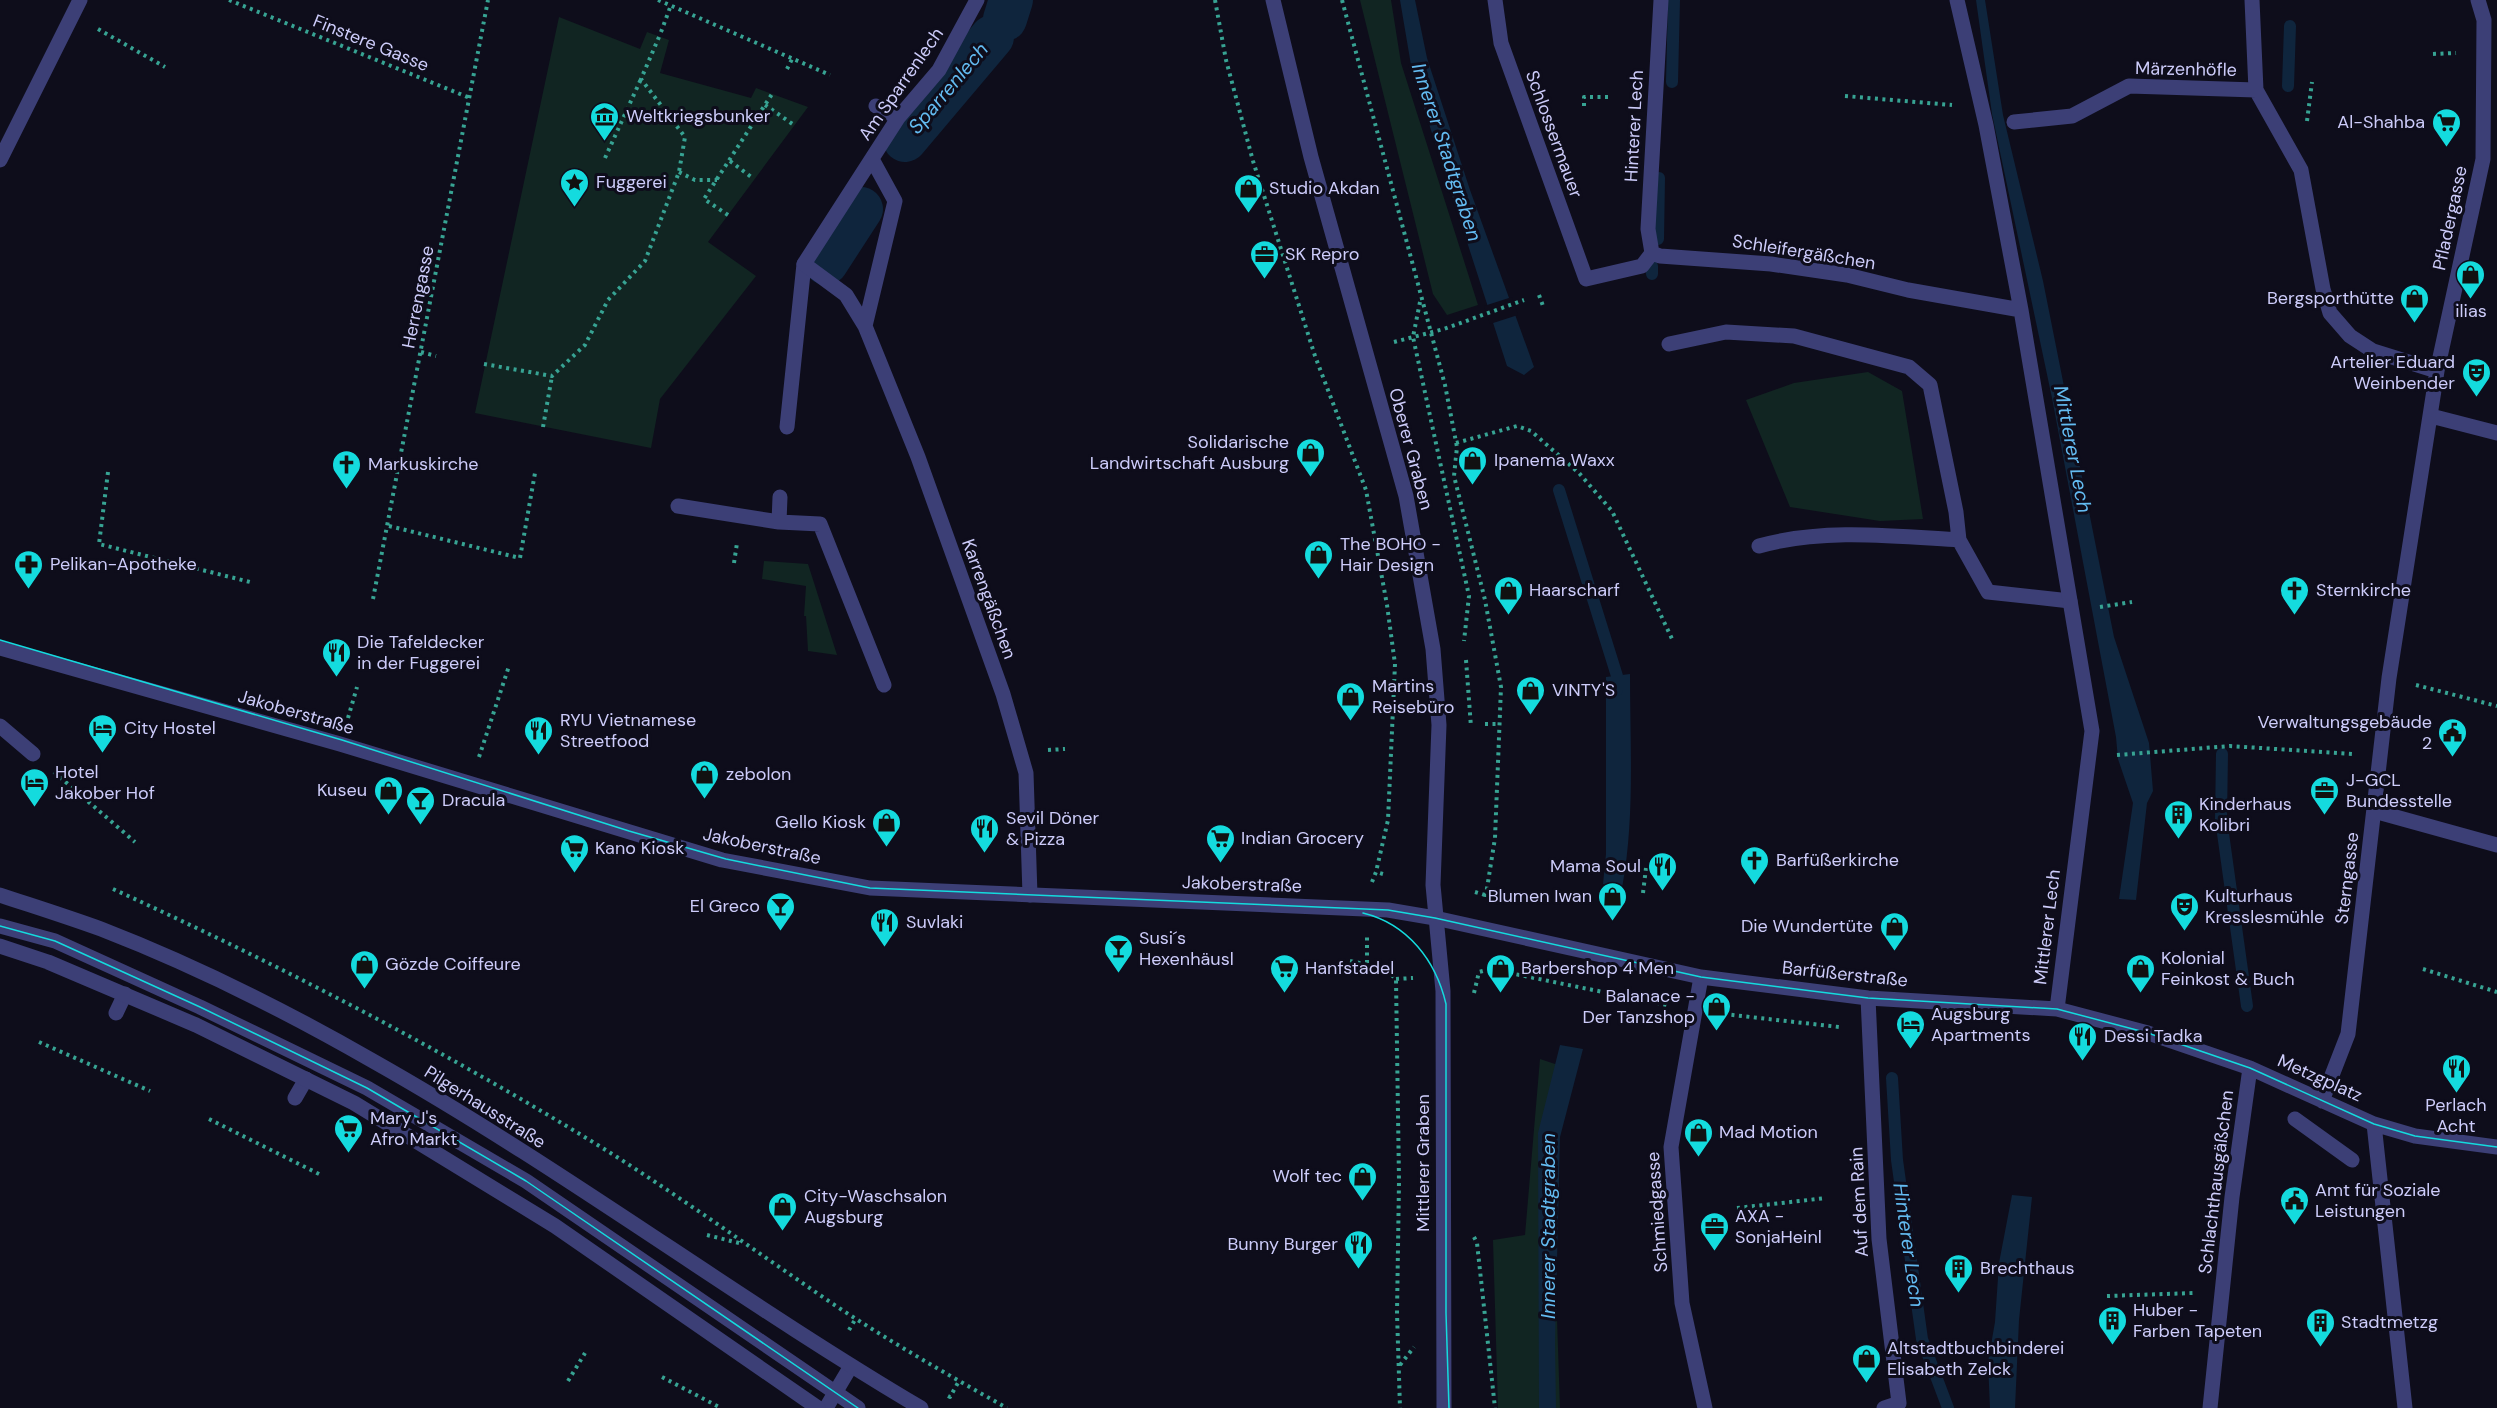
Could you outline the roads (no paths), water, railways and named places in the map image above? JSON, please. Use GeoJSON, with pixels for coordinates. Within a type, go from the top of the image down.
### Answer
{"type":"FeatureCollection","features":[{"type":"Feature","properties":{"kind":"street"},"geometry":{"type":"LineString","coordinates":[[0,159],[80,0]]}},
{"type":"Feature","properties":{"kind":"street","name":"Am Sparrenlech"},"geometry":{"type":"LineString","coordinates":[[804,264],[898,118],[939,70],[976,0]]}},
{"type":"Feature","properties":{"kind":"street","name":"Oberer Graben"},"geometry":{"type":"LineString","coordinates":[[1273,0],[1311,157],[1406,496],[1433,649],[1439,725],[1433,885],[1435,918]]}},
{"type":"Feature","properties":{"kind":"street","name":"Schlossermauer"},"geometry":{"type":"LineString","coordinates":[[1495,0],[1501,44],[1586,279],[1642,266],[1652,253]]}},
{"type":"Feature","properties":{"kind":"street","name":"Hinterer Lech"},"geometry":{"type":"LineString","coordinates":[[1652,253],[1648,229],[1661,0]]}},
{"type":"Feature","properties":{"kind":"street","name":"Mittlerer Lech"},"geometry":{"type":"LineString","coordinates":[[1957,0],[1986,125],[2021,310],[2092,731],[2057,1009]]}},
{"type":"Feature","properties":{"kind":"street"},"geometry":{"type":"LineString","coordinates":[[2252,0],[2256,90],[2301,170],[2323,289],[2330,313],[2350,336],[2373,351],[2437,371]]}},
{"type":"Feature","properties":{"kind":"street","name":"Pfladergasse"},"geometry":{"type":"LineString","coordinates":[[2437,371],[2482,159],[2484,20],[2478,0]]}},
{"type":"Feature","properties":{"kind":"street","name":"Märzenhöfle"},"geometry":{"type":"LineString","coordinates":[[1986,125],[2072,116],[2129,86],[2256,90]]}},
{"type":"Feature","properties":{"kind":"street"},"geometry":{"type":"LineString","coordinates":[[876,106],[898,118]]}},
{"type":"Feature","properties":{"kind":"street","name":"Am Sparrenlech"},"geometry":{"type":"LineString","coordinates":[[865,326],[895,201],[873,159]]}},
{"type":"Feature","properties":{"kind":"street","name":"Schleifergäßchen"},"geometry":{"type":"LineString","coordinates":[[1652,253],[1660,256],[1771,264],[1846,274],[1908,290],[2021,310]]}},
{"type":"Feature","properties":{"kind":"street"},"geometry":{"type":"LineString","coordinates":[[804,264],[846,295],[865,326]]}},
{"type":"Feature","properties":{"kind":"street"},"geometry":{"type":"LineString","coordinates":[[787,427],[804,264]]}},
{"type":"Feature","properties":{"kind":"street","name":"Karrengäßchen"},"geometry":{"type":"LineString","coordinates":[[865,326],[918,456],[1003,694],[1026,773],[1030,895]]}},
{"type":"Feature","properties":{"kind":"street"},"geometry":{"type":"LineString","coordinates":[[1669,344],[1726,332],[1794,336],[1909,367],[1930,385],[1956,512],[1959,540],[1988,592],[2070,601]]}},
{"type":"Feature","properties":{"kind":"street","name":"Sterngasse"},"geometry":{"type":"LineString","coordinates":[[2322,1101],[2348,1034],[2389,678],[2437,371]]}},
{"type":"Feature","properties":{"kind":"street"},"geometry":{"type":"LineString","coordinates":[[2431,416],[2497,433]]}},
{"type":"Feature","properties":{"kind":"street"},"geometry":{"type":"LineString","coordinates":[[779,522],[780,497]]}},
{"type":"Feature","properties":{"kind":"street"},"geometry":{"type":"LineString","coordinates":[[678,506],[779,522],[820,524],[884,685]]}},
{"type":"Feature","properties":{"kind":"street"},"geometry":{"type":"LineString","coordinates":[[1759,546],[1781,540],[1862,535],[1959,540]]}},
{"type":"Feature","properties":{"kind":"street","name":"Jakoberstraße"},"geometry":{"type":"LineString","coordinates":[[0,648],[470,783],[629,834],[722,860],[870,888],[1388,910],[1435,918]]}},
{"type":"Feature","properties":{"kind":"street"},"geometry":{"type":"LineString","coordinates":[[0,726],[33,754]]}},
{"type":"Feature","properties":{"kind":"street"},"geometry":{"type":"LineString","coordinates":[[2374,811],[2497,844]]}},
{"type":"Feature","properties":{"kind":"street","name":"Pilgerhausstraße"},"geometry":{"type":"LineString","coordinates":[[0,895],[101,929],[206,974],[373,1061],[542,1164],[851,1366],[921,1408]]}},
{"type":"Feature","properties":{"kind":"street","name":"Barfüßerstraße"},"geometry":{"type":"LineString","coordinates":[[1435,918],[1701,977],[1868,998],[2057,1009],[2148,1033],[2250,1068]]}},
{"type":"Feature","properties":{"kind":"street","name":"Mittlerer Graben"},"geometry":{"type":"LineString","coordinates":[[1435,918],[1443,990],[1444,1408]]}},
{"type":"Feature","properties":{"kind":"street"},"geometry":{"type":"LineString","coordinates":[[0,926],[55,941],[200,1007],[367,1088],[526,1181],[835,1395],[858,1408]]}},
{"type":"Feature","properties":{"kind":"street"},"geometry":{"type":"LineString","coordinates":[[0,946],[48,962],[196,1025],[354,1103],[555,1226],[818,1408]]}},
{"type":"Feature","properties":{"kind":"street","name":"Schmiedgasse"},"geometry":{"type":"LineString","coordinates":[[1701,977],[1671,1147],[1682,1303],[1705,1408]]}},
{"type":"Feature","properties":{"kind":"street"},"geometry":{"type":"LineString","coordinates":[[116,1013],[125,994]]}},
{"type":"Feature","properties":{"kind":"street","name":"Auf dem Rain"},"geometry":{"type":"LineString","coordinates":[[1868,998],[1879,1239],[1891,1405]]}},
{"type":"Feature","properties":{"kind":"street","name":"Metzgplatz"},"geometry":{"type":"LineString","coordinates":[[2250,1068],[2374,1124],[2415,1136],[2497,1147]]}},
{"type":"Feature","properties":{"kind":"street","name":"Schlachthausgäßchen"},"geometry":{"type":"LineString","coordinates":[[2210,1408],[2250,1068]]}},
{"type":"Feature","properties":{"kind":"street"},"geometry":{"type":"LineString","coordinates":[[295,1098],[306,1079]]}},
{"type":"Feature","properties":{"kind":"street"},"geometry":{"type":"LineString","coordinates":[[2295,1119],[2352,1160]]}},
{"type":"Feature","properties":{"kind":"street"},"geometry":{"type":"LineString","coordinates":[[2374,1124],[2404,1408]]}},
{"type":"Feature","properties":{"kind":"street"},"geometry":{"type":"LineString","coordinates":[[826,1408],[851,1366]]}},
{"type":"Feature","properties":{"kind":"water"},"geometry":{"type":"Polygon","coordinates":[[[1400,0],[1415,0],[1427,58],[1470,190],[1534,367],[1524,375],[1507,366],[1412,71],[1400,0]]]}},
{"type":"Feature","properties":{"kind":"water"},"geometry":{"type":"Polygon","coordinates":[[[1976,0],[1985,0],[2003,115],[2043,281],[2114,637],[2149,743],[2153,791],[2147,803],[2136,900],[2119,899],[2133,803],[2118,759],[2116,737],[2052,398],[1992,114],[1976,0]]]}},
{"type":"Feature","properties":{"kind":"water"},"geometry":{"type":"Polygon","coordinates":[[[1630,674],[1630,809],[1622,888],[1603,884],[1606,854],[1606,677],[1630,674]]]}},
{"type":"Feature","properties":{"kind":"water"},"geometry":{"type":"Polygon","coordinates":[[[1560,1045],[1583,1049],[1560,1137],[1555,1343],[1556,1408],[1539,1408],[1538,1133],[1560,1045]]]}},
{"type":"Feature","properties":{"kind":"water"},"geometry":{"type":"Polygon","coordinates":[[[2012,1195],[2032,1197],[2019,1320],[2015,1408],[1990,1408],[1988,1362],[1995,1322],[1999,1263],[2012,1195]]]}},
{"type":"Feature","properties":{"kind":"waterway","name":"Sparrenlech"},"geometry":{"type":"LineString","coordinates":[[1005,19],[1011,0]]}},
{"type":"Feature","properties":{"kind":"waterway","name":"Hinterer Lech"},"geometry":{"type":"LineString","coordinates":[[1672,82],[1674,0]]}},
{"type":"Feature","properties":{"kind":"waterway"},"geometry":{"type":"LineString","coordinates":[[2288,86],[2290,26]]}},
{"type":"Feature","properties":{"kind":"waterway","name":"Sparrenlech"},"geometry":{"type":"LineString","coordinates":[[905,140],[992,37]]}},
{"type":"Feature","properties":{"kind":"waterway","name":"Hinterer Lech"},"geometry":{"type":"LineString","coordinates":[[1658,239],[1659,178]]}},
{"type":"Feature","properties":{"kind":"waterway","name":"Sparrenlech"},"geometry":{"type":"LineString","coordinates":[[826,263],[861,209]]}},
{"type":"Feature","properties":{"kind":"waterway","name":"Hinterer Lech"},"geometry":{"type":"LineString","coordinates":[[1652,266],[1652,274]]}},
{"type":"Feature","properties":{"kind":"waterway","name":"Innerer Stadtgraben"},"geometry":{"type":"LineString","coordinates":[[1559,490],[1617,676],[1617,690]]}},
{"type":"Feature","properties":{"kind":"waterway"},"geometry":{"type":"LineString","coordinates":[[2222,754],[2221,819],[2247,1006]]}},
{"type":"Feature","properties":{"kind":"waterway","name":"Hinterer Lech"},"geometry":{"type":"LineString","coordinates":[[1892,1078],[1897,1160],[1922,1339],[1948,1408]]}},
{"type":"Feature","properties":{"kind":"tram line"},"geometry":{"type":"LineString","coordinates":[[0,640],[342,740],[629,831],[726,859],[870,888],[1388,910],[1435,918],[1701,977],[1868,998],[2057,1009],[2148,1033],[2250,1068],[2374,1124],[2415,1136],[2497,1147]]}},
{"type":"Feature","properties":{"kind":"tram line"},"geometry":{"type":"LineString","coordinates":[[1363,913],[1394,926],[1418,946],[1435,973],[1446,1004],[1446,1313],[1449,1408]]}},
{"type":"Feature","properties":{"kind":"tram line"},"geometry":{"type":"LineString","coordinates":[[0,926],[55,941],[200,1007],[367,1088],[526,1181],[858,1408]]}},
{"type":"Feature","properties":{"kind":"place","name":"Weltkriegsbunker"},"geometry":{"type":"Point","coordinates":[605,142]}},
{"type":"Feature","properties":{"kind":"place","name":"Al-Shahba"},"geometry":{"type":"Point","coordinates":[2446,148]}},
{"type":"Feature","properties":{"kind":"place","name":"Fuggerei"},"geometry":{"type":"Point","coordinates":[575,208]}},
{"type":"Feature","properties":{"kind":"place","name":"Studio Akdan"},"geometry":{"type":"Point","coordinates":[1248,214]}},
{"type":"Feature","properties":{"kind":"place","name":"SK Repro"},"geometry":{"type":"Point","coordinates":[1264,280]}},
{"type":"Feature","properties":{"kind":"place","name":"ilias"},"geometry":{"type":"Point","coordinates":[2471,300]}},
{"type":"Feature","properties":{"kind":"place","name":"Bergsporthütte"},"geometry":{"type":"Point","coordinates":[2415,324]}},
{"type":"Feature","properties":{"kind":"place","name":"Artelier Eduard Weinbender"},"geometry":{"type":"Point","coordinates":[2476,398]}},
{"type":"Feature","properties":{"kind":"place","name":"Solidarische Landwirtschaft Ausburg"},"geometry":{"type":"Point","coordinates":[1310,478]}},
{"type":"Feature","properties":{"kind":"place","name":"Ipanema Waxx"},"geometry":{"type":"Point","coordinates":[1473,486]}},
{"type":"Feature","properties":{"kind":"place","name":"Markuskirche"},"geometry":{"type":"Point","coordinates":[347,490]}},
{"type":"Feature","properties":{"kind":"place","name":"The BOHO - Hair Design"},"geometry":{"type":"Point","coordinates":[1319,580]}},
{"type":"Feature","properties":{"kind":"place","name":"Pelikan-Apotheke"},"geometry":{"type":"Point","coordinates":[29,590]}},
{"type":"Feature","properties":{"kind":"place","name":"Haarscharf"},"geometry":{"type":"Point","coordinates":[1508,616]}},
{"type":"Feature","properties":{"kind":"place","name":"Sternkirche"},"geometry":{"type":"Point","coordinates":[2295,616]}},
{"type":"Feature","properties":{"kind":"place","name":"Die Tafeldecker in der Fuggerei"},"geometry":{"type":"Point","coordinates":[336,678]}},
{"type":"Feature","properties":{"kind":"place","name":"VINTY'S"},"geometry":{"type":"Point","coordinates":[1531,716]}},
{"type":"Feature","properties":{"kind":"place","name":"Martins Reisebüro"},"geometry":{"type":"Point","coordinates":[1351,722]}},
{"type":"Feature","properties":{"kind":"place","name":"City Hostel"},"geometry":{"type":"Point","coordinates":[103,754]}},
{"type":"Feature","properties":{"kind":"place","name":"RYU Vietnamese Streetfood"},"geometry":{"type":"Point","coordinates":[539,756]}},
{"type":"Feature","properties":{"kind":"place","name":"Verwaltungsgebäude 2"},"geometry":{"type":"Point","coordinates":[2453,758]}},
{"type":"Feature","properties":{"kind":"place","name":"zebolon"},"geometry":{"type":"Point","coordinates":[705,800]}},
{"type":"Feature","properties":{"kind":"place","name":"Hotel Jakober Hof"},"geometry":{"type":"Point","coordinates":[34,808]}},
{"type":"Feature","properties":{"kind":"place","name":"Kuseu"},"geometry":{"type":"Point","coordinates":[388,816]}},
{"type":"Feature","properties":{"kind":"place","name":"J-GCL Bundesstelle"},"geometry":{"type":"Point","coordinates":[2325,816]}},
{"type":"Feature","properties":{"kind":"place","name":"Dracula"},"geometry":{"type":"Point","coordinates":[421,826]}},
{"type":"Feature","properties":{"kind":"place","name":"Kinderhaus Kolibri"},"geometry":{"type":"Point","coordinates":[2178,840]}},
{"type":"Feature","properties":{"kind":"place","name":"Gello Kiosk"},"geometry":{"type":"Point","coordinates":[887,848]}},
{"type":"Feature","properties":{"kind":"place","name":"Sevil Döner & Pizza"},"geometry":{"type":"Point","coordinates":[985,854]}},
{"type":"Feature","properties":{"kind":"place","name":"Indian Grocery"},"geometry":{"type":"Point","coordinates":[1220,864]}},
{"type":"Feature","properties":{"kind":"place","name":"Kano Kiosk"},"geometry":{"type":"Point","coordinates":[574,874]}},
{"type":"Feature","properties":{"kind":"place","name":"Barfüßerkirche"},"geometry":{"type":"Point","coordinates":[1755,886]}},
{"type":"Feature","properties":{"kind":"place","name":"Mama Soul"},"geometry":{"type":"Point","coordinates":[1662,892]}},
{"type":"Feature","properties":{"kind":"place","name":"Blumen Iwan"},"geometry":{"type":"Point","coordinates":[1613,922]}},
{"type":"Feature","properties":{"kind":"place","name":"El Greco"},"geometry":{"type":"Point","coordinates":[781,932]}},
{"type":"Feature","properties":{"kind":"place","name":"Kulturhaus Kresslesmühle"},"geometry":{"type":"Point","coordinates":[2184,932]}},
{"type":"Feature","properties":{"kind":"place","name":"Suvlaki"},"geometry":{"type":"Point","coordinates":[885,948]}},
{"type":"Feature","properties":{"kind":"place","name":"Die Wundertüte"},"geometry":{"type":"Point","coordinates":[1894,952]}},
{"type":"Feature","properties":{"kind":"place","name":"Susi´s Hexenhäusl"},"geometry":{"type":"Point","coordinates":[1118,974]}},
{"type":"Feature","properties":{"kind":"place","name":"Gözde Coiffeure"},"geometry":{"type":"Point","coordinates":[364,990]}},
{"type":"Feature","properties":{"kind":"place","name":"Hanfstadel"},"geometry":{"type":"Point","coordinates":[1284,994]}},
{"type":"Feature","properties":{"kind":"place","name":"Barbershop 4 Men"},"geometry":{"type":"Point","coordinates":[1500,994]}},
{"type":"Feature","properties":{"kind":"place","name":"Kolonial Feinkost & Buch"},"geometry":{"type":"Point","coordinates":[2140,994]}},
{"type":"Feature","properties":{"kind":"place","name":"Balanace - Der Tanzshop"},"geometry":{"type":"Point","coordinates":[1716,1032]}},
{"type":"Feature","properties":{"kind":"place","name":"Augsburg Apartments"},"geometry":{"type":"Point","coordinates":[1910,1050]}},
{"type":"Feature","properties":{"kind":"place","name":"Dessi Tadka"},"geometry":{"type":"Point","coordinates":[2083,1062]}},
{"type":"Feature","properties":{"kind":"place","name":"Perlach Acht"},"geometry":{"type":"Point","coordinates":[2456,1094]}},
{"type":"Feature","properties":{"kind":"place","name":"Mary J's Afro Markt"},"geometry":{"type":"Point","coordinates":[349,1154]}},
{"type":"Feature","properties":{"kind":"place","name":"Mad Motion"},"geometry":{"type":"Point","coordinates":[1698,1158]}},
{"type":"Feature","properties":{"kind":"place","name":"Wolf tec"},"geometry":{"type":"Point","coordinates":[1363,1202]}},
{"type":"Feature","properties":{"kind":"place","name":"Amt für Soziale Leistungen"},"geometry":{"type":"Point","coordinates":[2294,1226]}},
{"type":"Feature","properties":{"kind":"place","name":"City-Waschsalon Augsburg"},"geometry":{"type":"Point","coordinates":[783,1232]}},
{"type":"Feature","properties":{"kind":"place","name":"AXA - SonjaHeinl"},"geometry":{"type":"Point","coordinates":[1714,1252]}},
{"type":"Feature","properties":{"kind":"place","name":"Bunny Burger"},"geometry":{"type":"Point","coordinates":[1359,1270]}},
{"type":"Feature","properties":{"kind":"place","name":"Brechthaus"},"geometry":{"type":"Point","coordinates":[1959,1294]}},
{"type":"Feature","properties":{"kind":"place","name":"Huber - Farben Tapeten"},"geometry":{"type":"Point","coordinates":[2112,1346]}},
{"type":"Feature","properties":{"kind":"place","name":"Stadtmetzg"},"geometry":{"type":"Point","coordinates":[2320,1348]}},
{"type":"Feature","properties":{"kind":"place","name":"Altstadtbuchbinderei Elisabeth Zelck"},"geometry":{"type":"Point","coordinates":[1866,1384]}}]}
